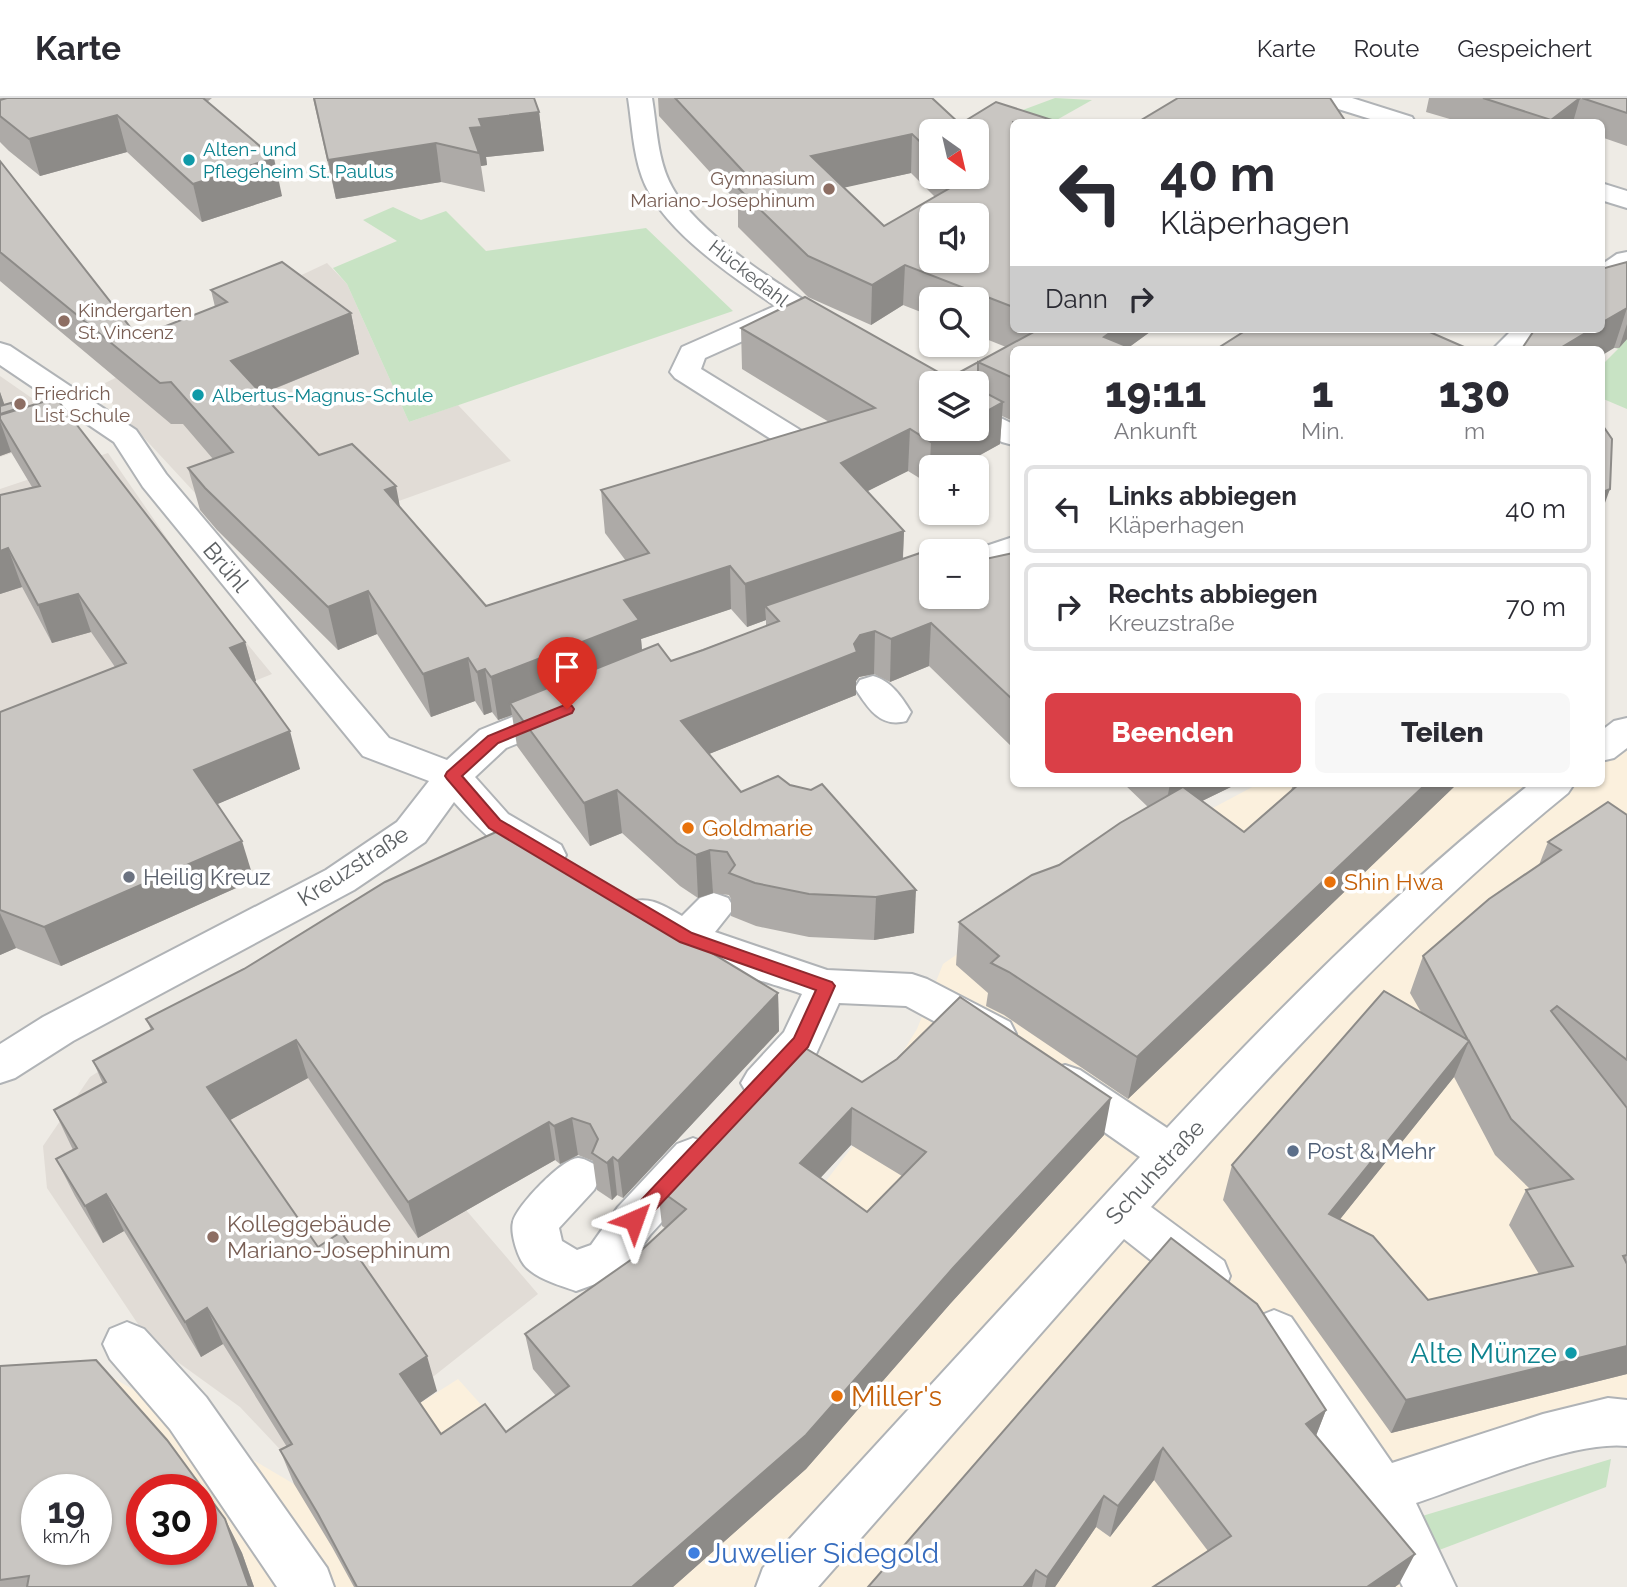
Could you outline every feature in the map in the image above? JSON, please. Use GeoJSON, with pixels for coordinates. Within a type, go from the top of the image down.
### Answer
{"type":"FeatureCollection","features":[{"type":"Feature","properties":{"kind":"street","name":"Hückedahl"},"geometry":{"type":"LineString","coordinates":[[640,98],[651,160],[659,187],[688,225],[794,308],[861,347]]}},
{"type":"Feature","properties":{"kind":"street"},"geometry":{"type":"LineString","coordinates":[[1327,98],[1394,119]]}},
{"type":"Feature","properties":{"kind":"street"},"geometry":{"type":"LineString","coordinates":[[1605,192],[1627,200]]}},
{"type":"Feature","properties":{"kind":"street"},"geometry":{"type":"LineString","coordinates":[[1605,275],[1627,260]]}},
{"type":"Feature","properties":{"kind":"street"},"geometry":{"type":"LineString","coordinates":[[794,308],[692,353],[685,372],[815,453]]}},
{"type":"Feature","properties":{"kind":"street"},"geometry":{"type":"LineString","coordinates":[[1511,346],[1525,333]]}},
{"type":"Feature","properties":{"kind":"street","name":"Brühl"},"geometry":{"type":"LineString","coordinates":[[0,352],[61,406],[125,436],[154,480],[376,747],[453,776]]}},
{"type":"Feature","properties":{"kind":"street"},"geometry":{"type":"LineString","coordinates":[[989,422],[1010,434]]}},
{"type":"Feature","properties":{"kind":"street"},"geometry":{"type":"LineString","coordinates":[[989,556],[1010,548]]}},
{"type":"Feature","properties":{"kind":"street","name":"Kreuzstraße"},"geometry":{"type":"LineString","coordinates":[[0,1066],[58,1029],[340,880],[411,832],[453,776],[493,739],[592,699]]}},
{"type":"Feature","properties":{"kind":"street"},"geometry":{"type":"LineString","coordinates":[[453,776],[495,824],[573,870]]}},
{"type":"Feature","properties":{"kind":"street","name":"Schuhstraße"},"geometry":{"type":"LineString","coordinates":[[782,1587],[1119,1209],[1336,979],[1461,860],[1551,787]]}},
{"type":"Feature","properties":{"kind":"street"},"geometry":{"type":"LineString","coordinates":[[618,897],[686,937],[826,986],[912,990],[988,1029],[1170,1154]]}},
{"type":"Feature","properties":{"kind":"street"},"geometry":{"type":"LineString","coordinates":[[686,937],[714,908]]}},
{"type":"Feature","properties":{"kind":"street"},"geometry":{"type":"LineString","coordinates":[[578,1177],[535,1223],[541,1252],[576,1271],[607,1260],[634,1220],[801,1042],[826,986]]}},
{"type":"Feature","properties":{"kind":"street"},"geometry":{"type":"LineString","coordinates":[[1119,1209],[1267,1322],[1381,1491],[1418,1558],[1430,1587]]}},
{"type":"Feature","properties":{"kind":"street"},"geometry":{"type":"LineString","coordinates":[[127,1343],[188,1413],[308,1587]]}},
{"type":"Feature","properties":{"kind":"street"},"geometry":{"type":"LineString","coordinates":[[1381,1491],[1543,1437],[1608,1421],[1627,1423]]}},
{"type":"Feature","properties":{"kind":"shaded area"},"geometry":{"type":"Polygon","coordinates":[[[327,263],[347,284],[409,422],[458,405],[511,461],[382,507],[208,507],[97,387],[162,355],[168,338],[327,263]]]}},
{"type":"Feature","properties":{"kind":"shaded area","name":"Friedrich List Schule"},"geometry":{"type":"Polygon","coordinates":[[[0,376],[79,431],[0,457],[0,376]]]}},
{"type":"Feature","properties":{"kind":"shaded area"},"geometry":{"type":"Polygon","coordinates":[[[108,453],[202,589],[272,674],[153,722],[0,774],[0,489],[108,453]]]}},
{"type":"Feature","properties":{"kind":"shaded area"},"geometry":{"type":"Polygon","coordinates":[[[1605,739],[1627,746],[1627,1412],[1365,1486],[1417,1587],[0,1587],[0,1374],[110,1376],[294,1484],[458,1379],[545,1476],[657,1401],[869,1125],[861,1120],[917,1029],[943,964],[1021,910],[1252,787],[1605,787],[1605,739]]]}},
{"type":"Feature","properties":{"kind":"shaded area"},"geometry":{"type":"Polygon","coordinates":[[[174,1022],[308,1077],[418,1238],[466,1210],[538,1294],[306,1477],[240,1407],[150,1342],[47,1188],[43,1146],[90,1077],[174,1022]]]}},
{"type":"Feature","properties":{"kind":"green space"},"geometry":{"type":"Polygon","coordinates":[[[1055,98],[1092,100],[1058,119],[1009,115],[1055,98]]]}},
{"type":"Feature","properties":{"kind":"green space"},"geometry":{"type":"Polygon","coordinates":[[[393,207],[421,220],[446,211],[486,251],[646,228],[733,311],[409,422],[347,284],[333,268],[397,241],[363,220],[393,207]]]}},
{"type":"Feature","properties":{"kind":"green space"},"geometry":{"type":"Polygon","coordinates":[[[1627,331],[1627,409],[1605,400],[1605,362],[1618,349],[1603,344],[1627,331]]]}},
{"type":"Feature","properties":{"kind":"green space"},"geometry":{"type":"Polygon","coordinates":[[[1611,1459],[1606,1487],[1418,1558],[1399,1523],[1611,1459]]]}},
{"type":"Feature","properties":{"kind":"building"},"geometry":{"type":"Polygon","coordinates":[[[203,98],[274,158],[193,184],[117,115],[29,139],[0,116],[0,100],[203,98]]]}},
{"type":"Feature","properties":{"kind":"building"},"geometry":{"type":"Polygon","coordinates":[[[314,98],[534,98],[539,112],[479,119],[482,127],[470,128],[479,153],[436,143],[328,160],[314,98]]]}},
{"type":"Feature","properties":{"kind":"building"},"geometry":{"type":"Polygon","coordinates":[[[675,98],[932,98],[955,119],[919,119],[919,141],[912,134],[811,156],[884,226],[919,206],[919,270],[905,265],[872,285],[808,256],[737,187],[754,183],[675,98]]]}},
{"type":"Feature","properties":{"kind":"building"},"geometry":{"type":"Polygon","coordinates":[[[1178,98],[1330,98],[1344,119],[1143,119],[1178,98]]]}},
{"type":"Feature","properties":{"kind":"building"},"geometry":{"type":"Polygon","coordinates":[[[1483,98],[1580,98],[1552,119],[1483,98]]]}},
{"type":"Feature","properties":{"kind":"building"},"geometry":{"type":"Polygon","coordinates":[[[1582,98],[1627,98],[1627,113],[1582,98]]]}},
{"type":"Feature","properties":{"kind":"building"},"geometry":{"type":"Polygon","coordinates":[[[996,102],[1049,119],[1010,119],[1010,306],[989,298],[989,287],[962,287],[926,273],[989,273],[989,203],[924,203],[948,189],[989,189],[989,119],[968,119],[996,102]]]}},
{"type":"Feature","properties":{"kind":"building"},"geometry":{"type":"Polygon","coordinates":[[[0,161],[138,337],[227,302],[211,290],[282,262],[351,313],[231,361],[319,455],[352,444],[396,486],[385,490],[486,606],[649,553],[601,490],[875,408],[741,328],[805,297],[937,371],[919,371],[919,435],[910,429],[841,463],[904,531],[745,584],[730,566],[624,600],[639,620],[491,677],[485,669],[477,672],[468,658],[423,674],[368,591],[328,607],[205,488],[188,468],[233,452],[171,382],[160,383],[0,252],[0,161]]]}},
{"type":"Feature","properties":{"kind":"building"},"geometry":{"type":"Polygon","coordinates":[[[1627,262],[1627,308],[1605,321],[1605,268],[1627,262]]]}},
{"type":"Feature","properties":{"kind":"building"},"geometry":{"type":"Polygon","coordinates":[[[1032,333],[1110,333],[1104,337],[1126,346],[1010,346],[1010,377],[978,362],[1032,333]]]}},
{"type":"Feature","properties":{"kind":"building"},"geometry":{"type":"Polygon","coordinates":[[[1242,333],[1432,333],[1462,346],[1221,346],[1242,333]]]}},
{"type":"Feature","properties":{"kind":"building"},"geometry":{"type":"Polygon","coordinates":[[[1532,333],[1585,333],[1564,346],[1524,346],[1532,333]]]}},
{"type":"Feature","properties":{"kind":"building"},"geometry":{"type":"Polygon","coordinates":[[[978,362],[978,371],[962,371],[978,362]]]}},
{"type":"Feature","properties":{"kind":"building"},"geometry":{"type":"Polygon","coordinates":[[[989,395],[1003,402],[989,410],[989,395]]]}},
{"type":"Feature","properties":{"kind":"building"},"geometry":{"type":"Polygon","coordinates":[[[56,398],[245,642],[230,648],[290,731],[194,770],[242,841],[44,927],[0,910],[0,712],[126,663],[78,594],[38,605],[8,548],[0,551],[0,495],[40,486],[0,415],[56,398]]]}},
{"type":"Feature","properties":{"kind":"building"},"geometry":{"type":"Polygon","coordinates":[[[11,403],[16,409],[0,414],[0,406],[11,403]]]}},
{"type":"Feature","properties":{"kind":"building"},"geometry":{"type":"Polygon","coordinates":[[[1605,429],[1612,439],[1610,489],[1605,491],[1605,429]]]}},
{"type":"Feature","properties":{"kind":"building"},"geometry":{"type":"Polygon","coordinates":[[[919,553],[919,609],[989,609],[989,558],[1010,554],[1010,697],[931,623],[891,639],[875,631],[860,635],[854,644],[857,652],[681,721],[741,792],[778,776],[790,785],[811,790],[822,784],[916,890],[876,897],[809,894],[755,883],[729,873],[735,865],[727,852],[710,850],[696,855],[677,843],[617,790],[584,803],[510,703],[658,644],[671,661],[779,621],[765,606],[919,553]]]}},
{"type":"Feature","properties":{"kind":"building"},"geometry":{"type":"Polygon","coordinates":[[[1183,787],[1244,832],[1296,787],[1423,787],[1137,1057],[1009,972],[991,963],[999,956],[959,922],[1032,875],[1059,865],[1120,823],[1183,787]]]}},
{"type":"Feature","properties":{"kind":"building"},"geometry":{"type":"Polygon","coordinates":[[[1608,802],[1627,815],[1627,1060],[1557,1006],[1551,1011],[1627,1108],[1627,1255],[1623,1256],[1627,1264],[1627,1346],[1406,1400],[1232,1165],[1384,991],[1468,1040],[1423,956],[1489,899],[1561,850],[1548,842],[1608,802]],[[1469,1041],[1329,1214],[1373,1236],[1428,1300],[1573,1266],[1526,1190],[1573,1179],[1511,1119],[1469,1041]]]}},
{"type":"Feature","properties":{"kind":"building"},"geometry":{"type":"Polygon","coordinates":[[[505,828],[778,993],[618,1161],[613,1157],[607,1163],[592,1153],[598,1139],[590,1124],[572,1118],[554,1126],[549,1122],[408,1202],[296,1040],[207,1087],[318,1247],[341,1232],[427,1356],[400,1374],[441,1434],[485,1404],[506,1432],[569,1386],[525,1334],[632,1259],[686,1209],[658,1189],[795,1042],[862,1082],[897,1059],[960,997],[1111,1098],[953,1268],[806,1435],[632,1587],[357,1587],[280,1450],[292,1444],[207,1308],[185,1322],[106,1194],[85,1206],[56,1159],[77,1148],[54,1110],[106,1082],[93,1061],[153,1029],[146,1019],[244,969],[385,882],[505,828]],[[852,1108],[800,1163],[867,1212],[926,1152],[852,1108]]]}},
{"type":"Feature","properties":{"kind":"building"},"geometry":{"type":"Polygon","coordinates":[[[1171,1238],[1257,1304],[1326,1410],[1306,1424],[1415,1554],[1367,1587],[1153,1587],[1231,1536],[1163,1448],[1118,1506],[1104,1496],[1047,1577],[1036,1570],[1023,1587],[868,1587],[1171,1238]]]}},
{"type":"Feature","properties":{"kind":"building"},"geometry":{"type":"Polygon","coordinates":[[[96,1360],[167,1440],[192,1474],[126,1474],[126,1565],[217,1565],[217,1508],[225,1519],[249,1587],[27,1587],[29,1576],[0,1580],[0,1366],[96,1360]]]}},
{"type":"Feature","properties":{"kind":"place","name":"Alten- und Pflegeheim St. Paulus"},"geometry":{"type":"Point","coordinates":[189,160]}},
{"type":"Feature","properties":{"kind":"place","name":"Gymnasium Mariano-Josephinum"},"geometry":{"type":"Point","coordinates":[829,189]}},
{"type":"Feature","properties":{"kind":"place","name":"Kindergarten St. Vincenz"},"geometry":{"type":"Point","coordinates":[64,321]}},
{"type":"Feature","properties":{"kind":"place","name":"Albertus-Magnus-Schule"},"geometry":{"type":"Point","coordinates":[198,395]}},
{"type":"Feature","properties":{"kind":"place","name":"Friedrich List Schule"},"geometry":{"type":"Point","coordinates":[20,404]}},
{"type":"Feature","properties":{"kind":"place","name":"Goldmarie"},"geometry":{"type":"Point","coordinates":[688,828]}},
{"type":"Feature","properties":{"kind":"place","name":"Heilig Kreuz"},"geometry":{"type":"Point","coordinates":[129,877]}},
{"type":"Feature","properties":{"kind":"place","name":"Shin Hwa"},"geometry":{"type":"Point","coordinates":[1330,882]}},
{"type":"Feature","properties":{"kind":"place","name":"Post & Mehr"},"geometry":{"type":"Point","coordinates":[1293,1151]}},
{"type":"Feature","properties":{"kind":"place","name":"Kolleggebäude Mariano-Josephinum"},"geometry":{"type":"Point","coordinates":[213,1237]}},
{"type":"Feature","properties":{"kind":"place","name":"Alte Münze"},"geometry":{"type":"Point","coordinates":[1571,1353]}},
{"type":"Feature","properties":{"kind":"place","name":"Miller's"},"geometry":{"type":"Point","coordinates":[837,1396]}},
{"type":"Feature","properties":{"kind":"place","name":"Juwelier Sidegold"},"geometry":{"type":"Point","coordinates":[694,1553]}},
{"type":"Feature","properties":{"kind":"route"},"geometry":{"type":"LineString","coordinates":[[567,709],[493,739],[453,776],[495,824],[686,937],[826,986],[801,1042],[634,1220]]}}]}
